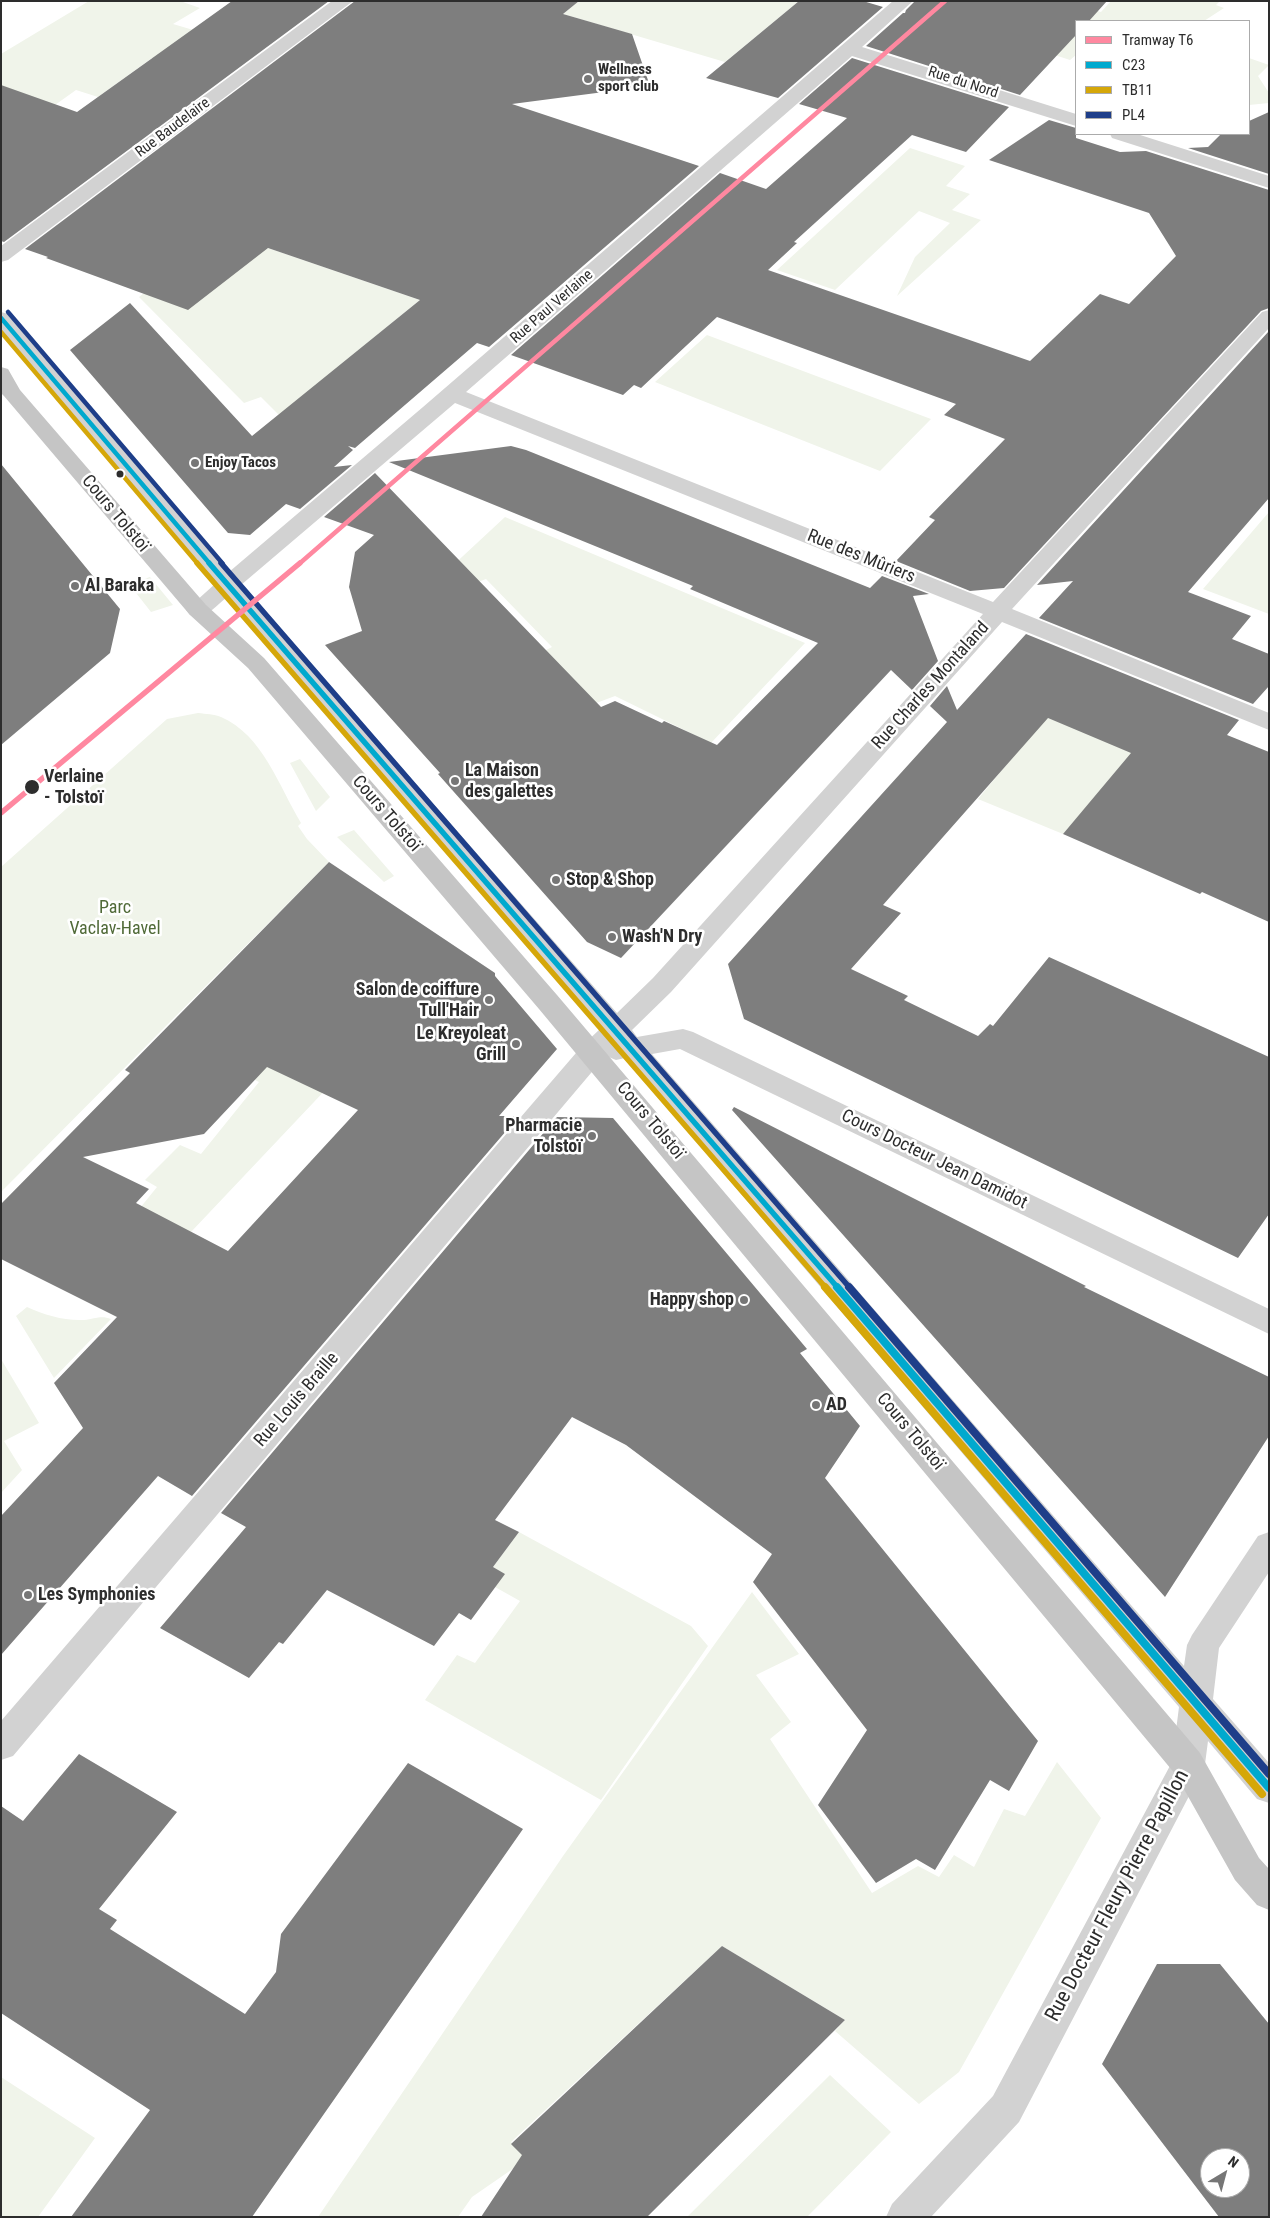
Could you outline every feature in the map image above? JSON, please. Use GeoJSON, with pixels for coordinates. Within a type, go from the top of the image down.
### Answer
{"type":"FeatureCollection","features":[{"type":"Feature","properties":{"kind":"main road","name":"Cours Tolstoï"},"geometry":{"type":"LineString","coordinates":[[1,372],[11,392],[198,610],[256,663],[592,1054],[1188,1764],[1247,1869],[1269,1894]]}},
{"type":"Feature","properties":{"kind":"street","name":"Rue Baudelaire"},"geometry":{"type":"LineString","coordinates":[[1,256],[344,1]]}},
{"type":"Feature","properties":{"kind":"street","name":"Rue Paul Verlaine"},"geometry":{"type":"LineString","coordinates":[[198,610],[452,394],[904,1]]}},
{"type":"Feature","properties":{"kind":"street","name":"Rue du Nord"},"geometry":{"type":"LineString","coordinates":[[850,49],[1075,120]]}},
{"type":"Feature","properties":{"kind":"street"},"geometry":{"type":"LineString","coordinates":[[1122,135],[1269,182]]}},
{"type":"Feature","properties":{"kind":"street","name":"Rue Charles Montaland"},"geometry":{"type":"LineString","coordinates":[[624,1039],[662,985],[998,612],[1024,580],[1269,316]]}},
{"type":"Feature","properties":{"kind":"street","name":"Cours Tolstoï"},"geometry":{"type":"LineString","coordinates":[[1,318],[126,467],[624,1039],[1269,1788]]}},
{"type":"Feature","properties":{"kind":"street","name":"Rue des Mûriers"},"geometry":{"type":"LineString","coordinates":[[452,394],[1269,722]]}},
{"type":"Feature","properties":{"kind":"street","name":"Cours Docteur Jean Damidot"},"geometry":{"type":"LineString","coordinates":[[592,1054],[624,1039],[683,1038],[1269,1322]]}},
{"type":"Feature","properties":{"kind":"street","name":"Rue Louis Braille"},"geometry":{"type":"LineString","coordinates":[[1,1745],[592,1054]]}},
{"type":"Feature","properties":{"kind":"street","name":"Rue Docteur Fleury Pierre Papillon"},"geometry":{"type":"LineString","coordinates":[[905,2217],[1006,2109],[1188,1764],[1204,1646],[1269,1545]]}},
{"type":"Feature","properties":{"kind":"green space"},"geometry":{"type":"Polygon","coordinates":[[[89,1],[180,1],[200,8],[173,24],[200,32],[161,60],[152,58],[98,97],[76,90],[55,105],[1,99],[1,54],[89,1]]]}},
{"type":"Feature","properties":{"kind":"green space"},"geometry":{"type":"Polygon","coordinates":[[[579,1],[799,1],[725,62],[563,14],[579,1]]]}},
{"type":"Feature","properties":{"kind":"green space"},"geometry":{"type":"Polygon","coordinates":[[[1068,1],[1101,12],[1111,1],[1220,1],[1216,5],[1224,8],[1206,20],[1075,20],[1075,56],[1070,60],[1027,46],[1068,1]]]}},
{"type":"Feature","properties":{"kind":"green space"},"geometry":{"type":"Polygon","coordinates":[[[1250,58],[1269,65],[1258,76],[1269,93],[1269,103],[1250,105],[1250,58]]]}},
{"type":"Feature","properties":{"kind":"green space"},"geometry":{"type":"Polygon","coordinates":[[[910,148],[965,166],[946,186],[970,194],[952,210],[981,220],[897,296],[915,257],[950,223],[919,211],[835,290],[777,270],[910,148]]]}},
{"type":"Feature","properties":{"kind":"green space"},"geometry":{"type":"Polygon","coordinates":[[[268,248],[420,300],[279,415],[261,397],[244,403],[139,297],[163,278],[268,248]]]}},
{"type":"Feature","properties":{"kind":"green space"},"geometry":{"type":"Polygon","coordinates":[[[707,335],[931,419],[880,471],[655,382],[707,335]]]}},
{"type":"Feature","properties":{"kind":"green space"},"geometry":{"type":"Polygon","coordinates":[[[1269,512],[1269,614],[1203,589],[1269,512]]]}},
{"type":"Feature","properties":{"kind":"green space"},"geometry":{"type":"Polygon","coordinates":[[[505,517],[805,643],[711,743],[615,696],[591,705],[538,654],[552,647],[486,579],[465,587],[449,569],[505,517]]]}},
{"type":"Feature","properties":{"kind":"green space"},"geometry":{"type":"Polygon","coordinates":[[[150,577],[173,605],[151,612],[129,584],[150,577]]]}},
{"type":"Feature","properties":{"kind":"green space","name":"Parc Vaclav-Havel"},"geometry":{"type":"Polygon","coordinates":[[[198,713],[221,717],[236,725],[248,736],[259,749],[277,778],[301,823],[298,826],[307,839],[329,862],[1,1192],[1,867],[167,719],[198,713]]]}},
{"type":"Feature","properties":{"kind":"green space"},"geometry":{"type":"Polygon","coordinates":[[[1046,717],[1134,752],[1063,834],[978,799],[1046,717]]]}},
{"type":"Feature","properties":{"kind":"green space"},"geometry":{"type":"Polygon","coordinates":[[[300,759],[330,797],[316,811],[290,763],[300,759]]]}},
{"type":"Feature","properties":{"kind":"green space"},"geometry":{"type":"Polygon","coordinates":[[[354,830],[394,876],[384,882],[337,837],[354,830]]]}},
{"type":"Feature","properties":{"kind":"green space"},"geometry":{"type":"Polygon","coordinates":[[[310,1019],[366,1047],[191,1232],[140,1208],[157,1187],[145,1180],[180,1145],[201,1154],[259,1082],[253,1079],[310,1019]]]}},
{"type":"Feature","properties":{"kind":"green space"},"geometry":{"type":"Polygon","coordinates":[[[27,1307],[69,1320],[101,1317],[111,1319],[54,1378],[16,1316],[27,1307]]]}},
{"type":"Feature","properties":{"kind":"green space"},"geometry":{"type":"Polygon","coordinates":[[[1,1359],[39,1423],[4,1441],[22,1470],[1,1493],[1,1359]]]}},
{"type":"Feature","properties":{"kind":"green space"},"geometry":{"type":"Polygon","coordinates":[[[519,1532],[691,1626],[708,1646],[601,1800],[425,1700],[457,1655],[475,1663],[520,1601],[495,1587],[504,1574],[493,1567],[519,1532]]]}},
{"type":"Feature","properties":{"kind":"green space"},"geometry":{"type":"Polygon","coordinates":[[[752,1592],[799,1654],[756,1675],[791,1722],[770,1739],[872,1893],[918,1866],[939,1877],[954,1855],[974,1867],[1004,1809],[1025,1816],[1057,1762],[1101,1818],[959,2072],[919,2104],[835,2031],[845,2020],[722,1946],[511,2142],[527,2159],[472,2197],[458,2217],[318,2217],[563,1856],[752,1592]]]}},
{"type":"Feature","properties":{"kind":"green space"},"geometry":{"type":"Polygon","coordinates":[[[830,2075],[891,2132],[807,2217],[687,2217],[830,2075]]]}},
{"type":"Feature","properties":{"kind":"green space"},"geometry":{"type":"Polygon","coordinates":[[[1,2077],[95,2138],[38,2217],[1,2217],[1,2077]]]}},
{"type":"Feature","properties":{"kind":"building"},"geometry":{"type":"Polygon","coordinates":[[[232,1],[329,1],[4,242],[1,241],[1,85],[77,112],[232,1]]]}},
{"type":"Feature","properties":{"kind":"building"},"geometry":{"type":"Polygon","coordinates":[[[355,1],[579,1],[563,14],[632,34],[650,86],[512,104],[699,166],[489,347],[477,343],[355,448],[348,446],[353,450],[334,467],[352,465],[300,509],[286,504],[250,535],[228,533],[70,350],[130,303],[252,436],[420,300],[268,248],[188,310],[25,249],[355,1]]]}},
{"type":"Feature","properties":{"kind":"building"},"geometry":{"type":"Polygon","coordinates":[[[799,1],[863,1],[883,7],[778,98],[706,78],[799,1]]]}},
{"type":"Feature","properties":{"kind":"building"},"geometry":{"type":"Polygon","coordinates":[[[915,1],[1107,1],[1090,20],[1075,20],[1075,36],[1020,95],[866,46],[905,13],[915,1]]]}},
{"type":"Feature","properties":{"kind":"building"},"geometry":{"type":"Polygon","coordinates":[[[852,58],[1009,107],[966,152],[912,135],[794,242],[797,243],[768,270],[1030,361],[1100,294],[1129,304],[1176,256],[1149,213],[989,160],[1049,120],[1075,128],[1076,138],[1120,152],[1146,151],[1269,190],[1269,308],[1261,311],[1004,588],[970,591],[896,561],[935,520],[929,517],[1005,439],[944,415],[956,404],[717,317],[641,388],[634,385],[623,395],[511,355],[720,173],[766,189],[847,118],[799,104],[852,58]]]}},
{"type":"Feature","properties":{"kind":"building"},"geometry":{"type":"Polygon","coordinates":[[[1269,112],[1269,174],[1188,148],[1208,147],[1220,135],[1250,135],[1250,121],[1269,112]]]}},
{"type":"Feature","properties":{"kind":"building"},"geometry":{"type":"Polygon","coordinates":[[[1269,331],[1269,498],[1188,592],[1251,616],[1232,639],[1269,654],[1269,686],[1253,704],[1039,618],[1073,581],[1037,585],[1269,331]]]}},
{"type":"Feature","properties":{"kind":"building"},"geometry":{"type":"Polygon","coordinates":[[[511,446],[526,450],[870,588],[882,576],[929,594],[913,596],[938,661],[912,690],[891,670],[621,958],[587,942],[438,774],[440,773],[325,645],[362,631],[349,587],[355,552],[374,535],[324,517],[375,473],[601,707],[615,701],[662,723],[664,721],[717,745],[818,643],[690,589],[693,586],[389,462],[511,446]]]}},
{"type":"Feature","properties":{"kind":"building"},"geometry":{"type":"Polygon","coordinates":[[[1,464],[120,609],[110,653],[1,745],[1,464]]]}},
{"type":"Feature","properties":{"kind":"building"},"geometry":{"type":"Polygon","coordinates":[[[1026,634],[1239,720],[1227,735],[1269,752],[1269,922],[1063,834],[1131,753],[1048,718],[883,905],[901,913],[851,969],[908,996],[904,1000],[978,1036],[990,1024],[993,1026],[1049,957],[1269,1057],[1269,1214],[1238,1258],[744,1019],[728,964],[947,722],[930,706],[947,686],[957,710],[1026,634]]]}},
{"type":"Feature","properties":{"kind":"building"},"geometry":{"type":"Polygon","coordinates":[[[329,862],[495,973],[495,976],[557,1049],[499,1116],[519,1116],[192,1496],[158,1476],[1,1655],[1,1516],[83,1428],[54,1383],[117,1317],[1,1259],[1,1204],[130,1073],[125,1070],[329,862]],[[267,1067],[204,1134],[83,1157],[149,1189],[136,1203],[228,1251],[358,1110],[267,1067]]]}},
{"type":"Feature","properties":{"kind":"building"},"geometry":{"type":"Polygon","coordinates":[[[734,1107],[1086,1286],[1084,1287],[1269,1377],[1269,1436],[1165,1597],[732,1110],[734,1107]]]}},
{"type":"Feature","properties":{"kind":"building"},"geometry":{"type":"Polygon","coordinates":[[[557,1117],[613,1118],[807,1349],[800,1353],[860,1426],[825,1478],[1038,1741],[1009,1791],[990,1780],[935,1870],[916,1859],[876,1883],[818,1805],[867,1730],[753,1582],[772,1554],[626,1445],[572,1417],[495,1520],[519,1532],[493,1567],[505,1574],[471,1620],[459,1613],[434,1646],[327,1590],[283,1644],[279,1642],[249,1678],[160,1628],[246,1527],[221,1513],[557,1117]]]}},
{"type":"Feature","properties":{"kind":"building"},"geometry":{"type":"Polygon","coordinates":[[[79,1754],[177,1812],[99,1909],[117,1920],[110,1929],[245,2014],[276,1972],[281,1934],[408,1763],[523,1829],[252,2217],[71,2217],[150,2110],[1,2013],[1,1806],[23,1821],[79,1754]]]}},
{"type":"Feature","properties":{"kind":"building"},"geometry":{"type":"Polygon","coordinates":[[[722,1946],[845,2020],[647,2217],[481,2217],[522,2155],[511,2144],[722,1946]]]}},
{"type":"Feature","properties":{"kind":"building"},"geometry":{"type":"Polygon","coordinates":[[[1157,1964],[1220,1964],[1269,2024],[1269,2217],[1219,2217],[1204,2198],[1250,2198],[1250,2148],[1200,2148],[1200,2192],[1102,2064],[1157,1964]]]}},
{"type":"Feature","properties":{"kind":"tram line","name":"T6"},"geometry":{"type":"LineString","coordinates":[[1,813],[254,603],[945,1]]}},
{"type":"Feature","properties":{"kind":"transit line","name":"PL4"},"geometry":{"type":"LineString","coordinates":[[8,312],[133,461],[623,1024],[1269,1774]]}},
{"type":"Feature","properties":{"kind":"transit line","name":"C23"},"geometry":{"type":"LineString","coordinates":[[1,318],[126,467],[616,1030],[1269,1788]]}},
{"type":"Feature","properties":{"kind":"transit line","name":"TB11"},"geometry":{"type":"LineString","coordinates":[[1,332],[119,473],[609,1036],[1262,1794]]}},
{"type":"Feature","properties":{"kind":"place","name":"Wellness sport club"},"geometry":{"type":"Point","coordinates":[588,79]}},
{"type":"Feature","properties":{"kind":"place","name":"Enjoy Tacos"},"geometry":{"type":"Point","coordinates":[195,463]}},
{"type":"Feature","properties":{"kind":"place","name":"Al Baraka"},"geometry":{"type":"Point","coordinates":[75,586]}},
{"type":"Feature","properties":{"kind":"place","name":"La Maison des galettes"},"geometry":{"type":"Point","coordinates":[455,781]}},
{"type":"Feature","properties":{"kind":"place","name":"Verlaine - Tolstoï"},"geometry":{"type":"Point","coordinates":[32,787]}},
{"type":"Feature","properties":{"kind":"place","name":"Stop & Shop"},"geometry":{"type":"Point","coordinates":[556,880]}},
{"type":"Feature","properties":{"kind":"place","name":"Wash'N Dry"},"geometry":{"type":"Point","coordinates":[612,937]}},
{"type":"Feature","properties":{"kind":"place","name":"Salon de coiffure Tull'Hair"},"geometry":{"type":"Point","coordinates":[489,1000]}},
{"type":"Feature","properties":{"kind":"place","name":"Le Kreyoleat Grill"},"geometry":{"type":"Point","coordinates":[516,1044]}},
{"type":"Feature","properties":{"kind":"place","name":"Pharmacie Tolstoï"},"geometry":{"type":"Point","coordinates":[592,1136]}},
{"type":"Feature","properties":{"kind":"place","name":"Happy shop"},"geometry":{"type":"Point","coordinates":[744,1300]}},
{"type":"Feature","properties":{"kind":"place","name":"AD"},"geometry":{"type":"Point","coordinates":[816,1405]}},
{"type":"Feature","properties":{"kind":"place","name":"Les Symphonies"},"geometry":{"type":"Point","coordinates":[28,1595]}}]}
